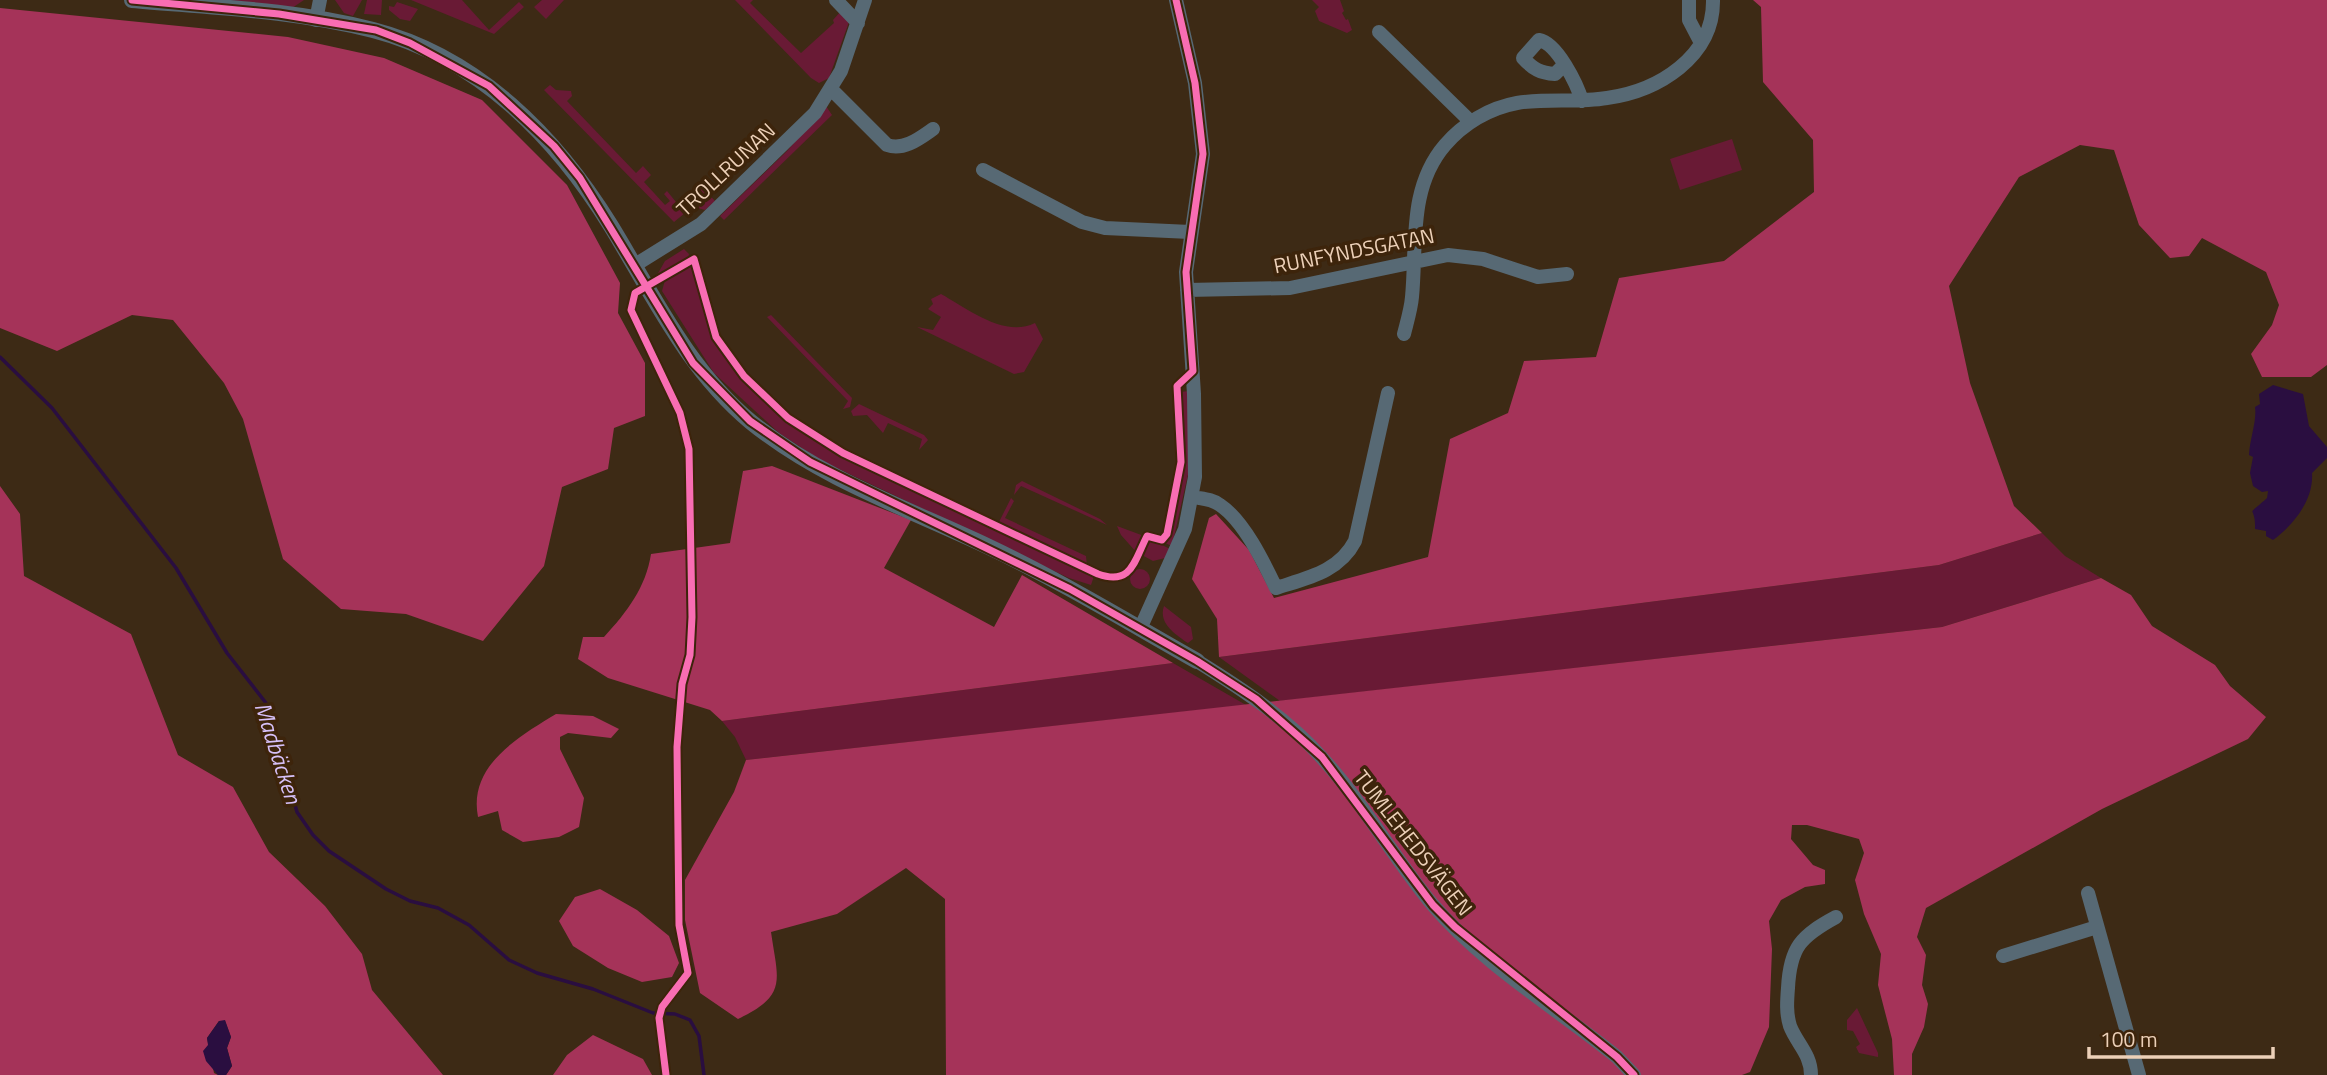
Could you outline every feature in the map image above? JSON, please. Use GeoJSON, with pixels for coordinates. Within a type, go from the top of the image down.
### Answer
{"type":"FeatureCollection","features":[{"type":"Feature","properties":{"kind":"street"},"geometry":{"type":"LineString","coordinates":[[132,0],[316,20],[376,30],[410,43],[489,86],[563,157],[580,178],[693,363],[729,402],[771,437],[810,462],[992,549],[1197,661]]}},
{"type":"Feature","properties":{"kind":"street"},"geometry":{"type":"LineString","coordinates":[[316,20],[320,0]]}},
{"type":"Feature","properties":{"kind":"street"},"geometry":{"type":"LineString","coordinates":[[836,0],[859,23]]}},
{"type":"Feature","properties":{"kind":"street","name":"TROLLRUNAN"},"geometry":{"type":"LineString","coordinates":[[635,265],[681,238],[723,205],[806,124],[832,90],[859,23],[865,0]]}},
{"type":"Feature","properties":{"kind":"street"},"geometry":{"type":"LineString","coordinates":[[1140,629],[1175,555],[1193,497],[1194,394],[1187,290],[1190,233],[1201,178],[1202,150],[1195,83],[1175,0]]}},
{"type":"Feature","properties":{"kind":"street"},"geometry":{"type":"LineString","coordinates":[[1689,0],[1690,24],[1701,43]]}},
{"type":"Feature","properties":{"kind":"street"},"geometry":{"type":"LineString","coordinates":[[1404,334],[1412,298],[1412,260],[1418,200],[1427,173],[1444,146],[1471,122],[1516,103],[1582,101],[1642,89],[1677,70],[1694,55],[1713,23],[1713,0]]}},
{"type":"Feature","properties":{"kind":"street"},"geometry":{"type":"LineString","coordinates":[[1379,32],[1471,122]]}},
{"type":"Feature","properties":{"kind":"street"},"geometry":{"type":"LineString","coordinates":[[1563,66],[1576,79],[1582,101]]}},
{"type":"Feature","properties":{"kind":"street"},"geometry":{"type":"LineString","coordinates":[[832,90],[887,145],[895,148],[916,141],[933,129]]}},
{"type":"Feature","properties":{"kind":"street"},"geometry":{"type":"LineString","coordinates":[[983,170],[1082,222],[1105,228],[1190,233]]}},
{"type":"Feature","properties":{"kind":"street","name":"RUNFYNDSGATAN"},"geometry":{"type":"LineString","coordinates":[[1187,290],[1290,288],[1339,280],[1412,260],[1448,255],[1467,256],[1538,276],[1567,274]]}},
{"type":"Feature","properties":{"kind":"street"},"geometry":{"type":"LineString","coordinates":[[1193,497],[1209,499],[1225,509],[1258,553],[1276,588],[1328,571],[1347,557],[1355,541],[1388,393]]}},
{"type":"Feature","properties":{"kind":"street","name":"TUMLEHEDSVÄGEN"},"geometry":{"type":"LineString","coordinates":[[1197,661],[1256,699],[1307,742],[1338,776],[1433,905],[1455,927],[1617,1056],[1634,1075]]}},
{"type":"Feature","properties":{"kind":"street"},"geometry":{"type":"LineString","coordinates":[[2088,893],[2139,1075]]}},
{"type":"Feature","properties":{"kind":"street"},"geometry":{"type":"LineString","coordinates":[[1811,1075],[1808,1055],[1792,1030],[1787,1013],[1789,971],[1795,948],[1804,937],[1836,917]]}},
{"type":"Feature","properties":{"kind":"street"},"geometry":{"type":"LineString","coordinates":[[2003,956],[2097,927]]}},
{"type":"Feature","properties":{"kind":"shaded area"},"geometry":{"type":"Polygon","coordinates":[[[188,0],[304,0],[292,8],[188,0]]]}},
{"type":"Feature","properties":{"kind":"shaded area"},"geometry":{"type":"Polygon","coordinates":[[[335,0],[362,0],[353,16],[344,13],[335,0]]]}},
{"type":"Feature","properties":{"kind":"shaded area"},"geometry":{"type":"Polygon","coordinates":[[[367,0],[382,0],[381,15],[364,14],[367,0]]]}},
{"type":"Feature","properties":{"kind":"shaded area"},"geometry":{"type":"Polygon","coordinates":[[[411,0],[462,0],[489,30],[519,2],[524,7],[494,34],[411,0]]]}},
{"type":"Feature","properties":{"kind":"shaded area"},"geometry":{"type":"Polygon","coordinates":[[[542,0],[564,0],[546,19],[534,7],[542,0]]]}},
{"type":"Feature","properties":{"kind":"shaded area"},"geometry":{"type":"Polygon","coordinates":[[[735,0],[753,0],[750,3],[801,53],[834,23],[833,20],[841,11],[849,22],[829,78],[819,83],[811,78],[735,0]]]}},
{"type":"Feature","properties":{"kind":"shaded area"},"geometry":{"type":"Polygon","coordinates":[[[1312,0],[1340,0],[1344,11],[1342,13],[1346,20],[1348,19],[1352,30],[1347,33],[1319,21],[1315,11],[1319,7],[1312,0]]]}},
{"type":"Feature","properties":{"kind":"shaded area"},"geometry":{"type":"Polygon","coordinates":[[[1753,0],[2327,0],[2327,365],[2311,377],[2262,377],[2251,354],[2272,325],[2279,305],[2266,272],[2202,238],[2189,256],[2170,258],[2139,225],[2114,150],[2080,145],[2019,177],[1949,286],[1970,383],[2014,506],[2042,533],[1939,565],[1219,657],[1217,619],[1192,579],[1209,518],[1216,514],[1249,550],[1274,598],[1428,557],[1450,439],[1508,413],[1524,361],[1596,357],[1619,278],[1724,261],[1814,192],[1813,140],[1763,82],[1761,7],[1753,0]]]}},
{"type":"Feature","properties":{"kind":"shaded area"},"geometry":{"type":"Polygon","coordinates":[[[397,2],[418,9],[410,21],[400,19],[389,10],[389,6],[394,7],[397,2]]]}},
{"type":"Feature","properties":{"kind":"shaded area"},"geometry":{"type":"Polygon","coordinates":[[[0,8],[288,37],[384,58],[482,100],[567,185],[620,283],[618,313],[645,363],[645,416],[614,428],[608,469],[562,487],[544,566],[483,641],[406,614],[341,609],[283,559],[243,419],[224,383],[173,320],[132,315],[57,351],[0,328],[0,8]]]}},
{"type":"Feature","properties":{"kind":"shaded area"},"geometry":{"type":"Polygon","coordinates":[[[550,85],[556,90],[571,91],[572,96],[567,101],[636,173],[643,166],[651,175],[644,182],[665,205],[670,201],[664,194],[667,191],[685,213],[674,222],[544,90],[550,85]]]}},
{"type":"Feature","properties":{"kind":"shaded area"},"geometry":{"type":"Polygon","coordinates":[[[826,106],[832,115],[724,220],[720,216],[787,151],[826,106]]]}},
{"type":"Feature","properties":{"kind":"shaded area"},"geometry":{"type":"Polygon","coordinates":[[[1732,139],[1742,170],[1680,190],[1670,159],[1732,139]]]}},
{"type":"Feature","properties":{"kind":"shaded area"},"geometry":{"type":"Polygon","coordinates":[[[699,184],[715,201],[705,210],[694,207],[687,197],[699,184]]]}},
{"type":"Feature","properties":{"kind":"shaded area"},"geometry":{"type":"Polygon","coordinates":[[[684,249],[689,254],[688,259],[657,275],[665,261],[684,249]]]}},
{"type":"Feature","properties":{"kind":"shaded area"},"geometry":{"type":"Polygon","coordinates":[[[690,266],[696,270],[710,329],[721,349],[757,395],[797,428],[842,456],[1091,574],[1094,576],[1091,585],[1069,578],[822,461],[779,433],[714,373],[662,291],[665,280],[690,266]]]}},
{"type":"Feature","properties":{"kind":"shaded area"},"geometry":{"type":"Polygon","coordinates":[[[941,294],[986,320],[1011,327],[1035,323],[1043,339],[1024,372],[1014,374],[917,327],[933,330],[941,317],[928,309],[933,304],[931,299],[941,294]]]}},
{"type":"Feature","properties":{"kind":"shaded area"},"geometry":{"type":"Polygon","coordinates":[[[771,315],[852,398],[850,407],[843,409],[848,401],[767,317],[771,315]]]}},
{"type":"Feature","properties":{"kind":"shaded area"},"geometry":{"type":"Polygon","coordinates":[[[2273,385],[2303,394],[2309,426],[2327,447],[2327,458],[2312,473],[2306,503],[2287,528],[2273,540],[2266,536],[2266,531],[2255,529],[2252,512],[2267,498],[2268,491],[2262,492],[2253,486],[2250,473],[2253,457],[2249,455],[2255,407],[2260,404],[2259,394],[2273,385]]]}},
{"type":"Feature","properties":{"kind":"shaded area"},"geometry":{"type":"Polygon","coordinates":[[[1189,391],[1189,470],[1172,546],[1165,543],[1181,479],[1180,392],[1189,391]]]}},
{"type":"Feature","properties":{"kind":"shaded area"},"geometry":{"type":"Polygon","coordinates":[[[859,404],[924,435],[928,440],[919,450],[922,439],[888,423],[883,433],[867,415],[853,416],[851,411],[859,404]]]}},
{"type":"Feature","properties":{"kind":"shaded area"},"geometry":{"type":"Polygon","coordinates":[[[772,466],[911,520],[884,568],[994,627],[1022,575],[1173,663],[722,721],[710,710],[608,678],[578,659],[583,637],[604,637],[628,608],[645,577],[651,554],[730,543],[743,471],[772,466]]]}},
{"type":"Feature","properties":{"kind":"shaded area"},"geometry":{"type":"Polygon","coordinates":[[[1022,481],[1100,519],[1107,525],[1021,486],[1014,495],[1016,485],[1022,481]]]}},
{"type":"Feature","properties":{"kind":"shaded area"},"geometry":{"type":"Polygon","coordinates":[[[0,486],[20,514],[24,576],[131,634],[178,755],[233,787],[269,852],[325,906],[362,954],[372,990],[443,1075],[226,1075],[232,1066],[227,1048],[231,1037],[225,1021],[219,1021],[207,1038],[214,1073],[218,1075],[0,1075],[0,486]]]}},
{"type":"Feature","properties":{"kind":"shaded area"},"geometry":{"type":"Polygon","coordinates":[[[1011,498],[1014,501],[1005,518],[1086,556],[1087,566],[998,524],[1011,498]]]}},
{"type":"Feature","properties":{"kind":"shaded area"},"geometry":{"type":"Polygon","coordinates":[[[1117,526],[1144,536],[1137,553],[1121,535],[1117,526]]]}},
{"type":"Feature","properties":{"kind":"shaded area"},"geometry":{"type":"Polygon","coordinates":[[[2042,533],[2065,556],[2101,578],[1942,627],[1280,701],[1219,657],[1939,565],[2042,533]]]}},
{"type":"Feature","properties":{"kind":"shaded area"},"geometry":{"type":"Polygon","coordinates":[[[1148,538],[1170,549],[1165,558],[1153,561],[1140,554],[1148,538]]]}},
{"type":"Feature","properties":{"kind":"shaded area"},"geometry":{"type":"Polygon","coordinates":[[[1136,569],[1144,569],[1150,579],[1144,589],[1136,589],[1130,583],[1130,575],[1136,569]]]}},
{"type":"Feature","properties":{"kind":"shaded area"},"geometry":{"type":"Polygon","coordinates":[[[2101,578],[2131,595],[2152,626],[2215,665],[2230,686],[2266,717],[2248,739],[2102,809],[1926,908],[1917,937],[1926,955],[1922,985],[1928,1004],[1924,1027],[1912,1054],[1912,1075],[1894,1075],[1892,1039],[1878,985],[1881,954],[1864,914],[1855,880],[1864,853],[1859,839],[1807,825],[1792,825],[1791,839],[1813,865],[1825,870],[1825,884],[1805,887],[1781,900],[1769,921],[1772,949],[1769,1027],[1750,1072],[1742,1075],[946,1075],[945,899],[906,868],[837,914],[771,932],[776,985],[765,1002],[754,1010],[738,1019],[700,993],[685,920],[685,880],[734,792],[746,760],[1942,627],[2101,578]]]}},
{"type":"Feature","properties":{"kind":"shaded area"},"geometry":{"type":"Polygon","coordinates":[[[1164,606],[1191,627],[1193,639],[1188,643],[1166,623],[1163,618],[1164,606]]]}},
{"type":"Feature","properties":{"kind":"shaded area"},"geometry":{"type":"Polygon","coordinates":[[[1173,663],[1246,705],[746,760],[735,737],[722,721],[1173,663]]]}},
{"type":"Feature","properties":{"kind":"shaded area"},"geometry":{"type":"Polygon","coordinates":[[[556,714],[593,716],[619,729],[611,738],[568,733],[560,737],[560,749],[584,798],[579,827],[559,837],[523,842],[502,830],[498,811],[478,817],[477,799],[481,783],[488,768],[512,743],[556,714]]]}},
{"type":"Feature","properties":{"kind":"shaded area"},"geometry":{"type":"Polygon","coordinates":[[[600,889],[637,910],[669,936],[679,963],[672,977],[642,982],[608,968],[573,946],[559,921],[575,897],[600,889]]]}},
{"type":"Feature","properties":{"kind":"shaded area"},"geometry":{"type":"Polygon","coordinates":[[[1857,1008],[1878,1057],[1859,1053],[1856,1047],[1860,1044],[1853,1031],[1847,1030],[1847,1020],[1857,1008]]]}},
{"type":"Feature","properties":{"kind":"shaded area"},"geometry":{"type":"Polygon","coordinates":[[[225,1020],[231,1037],[227,1048],[232,1066],[226,1075],[218,1075],[206,1061],[203,1051],[208,1045],[207,1038],[219,1021],[225,1020]]]}},
{"type":"Feature","properties":{"kind":"shaded area"},"geometry":{"type":"Polygon","coordinates":[[[593,1035],[643,1059],[652,1075],[553,1075],[567,1055],[593,1035]]]}},
{"type":"Feature","properties":{"kind":"waterway","name":"Madbäcken"},"geometry":{"type":"LineString","coordinates":[[0,357],[52,408],[176,568],[227,653],[266,703],[297,812],[313,835],[329,851],[386,889],[410,901],[438,908],[469,925],[509,960],[537,973],[593,989],[653,1013],[675,1014],[690,1020],[699,1036],[704,1075]]}},
{"type":"Feature","properties":{"kind":"cycle path"},"geometry":{"type":"LineString","coordinates":[[132,0],[279,14],[376,30],[410,43],[489,86],[554,146],[580,178],[693,363],[750,421],[810,462],[1070,589],[1197,661],[1256,699],[1322,757],[1433,905],[1455,927],[1617,1057],[1634,1075]]}},
{"type":"Feature","properties":{"kind":"cycle path"},"geometry":{"type":"LineString","coordinates":[[666,1075],[659,1018],[662,1007],[688,973],[679,925],[677,747],[682,684],[690,655],[692,617],[689,449],[680,413],[631,310],[635,293],[694,259],[716,337],[744,376],[788,418],[843,453],[1098,574],[1109,577],[1125,574],[1135,562],[1147,536],[1162,540],[1167,534],[1181,462],[1177,386],[1193,371],[1186,272],[1203,154],[1195,83],[1176,0]]}}]}
